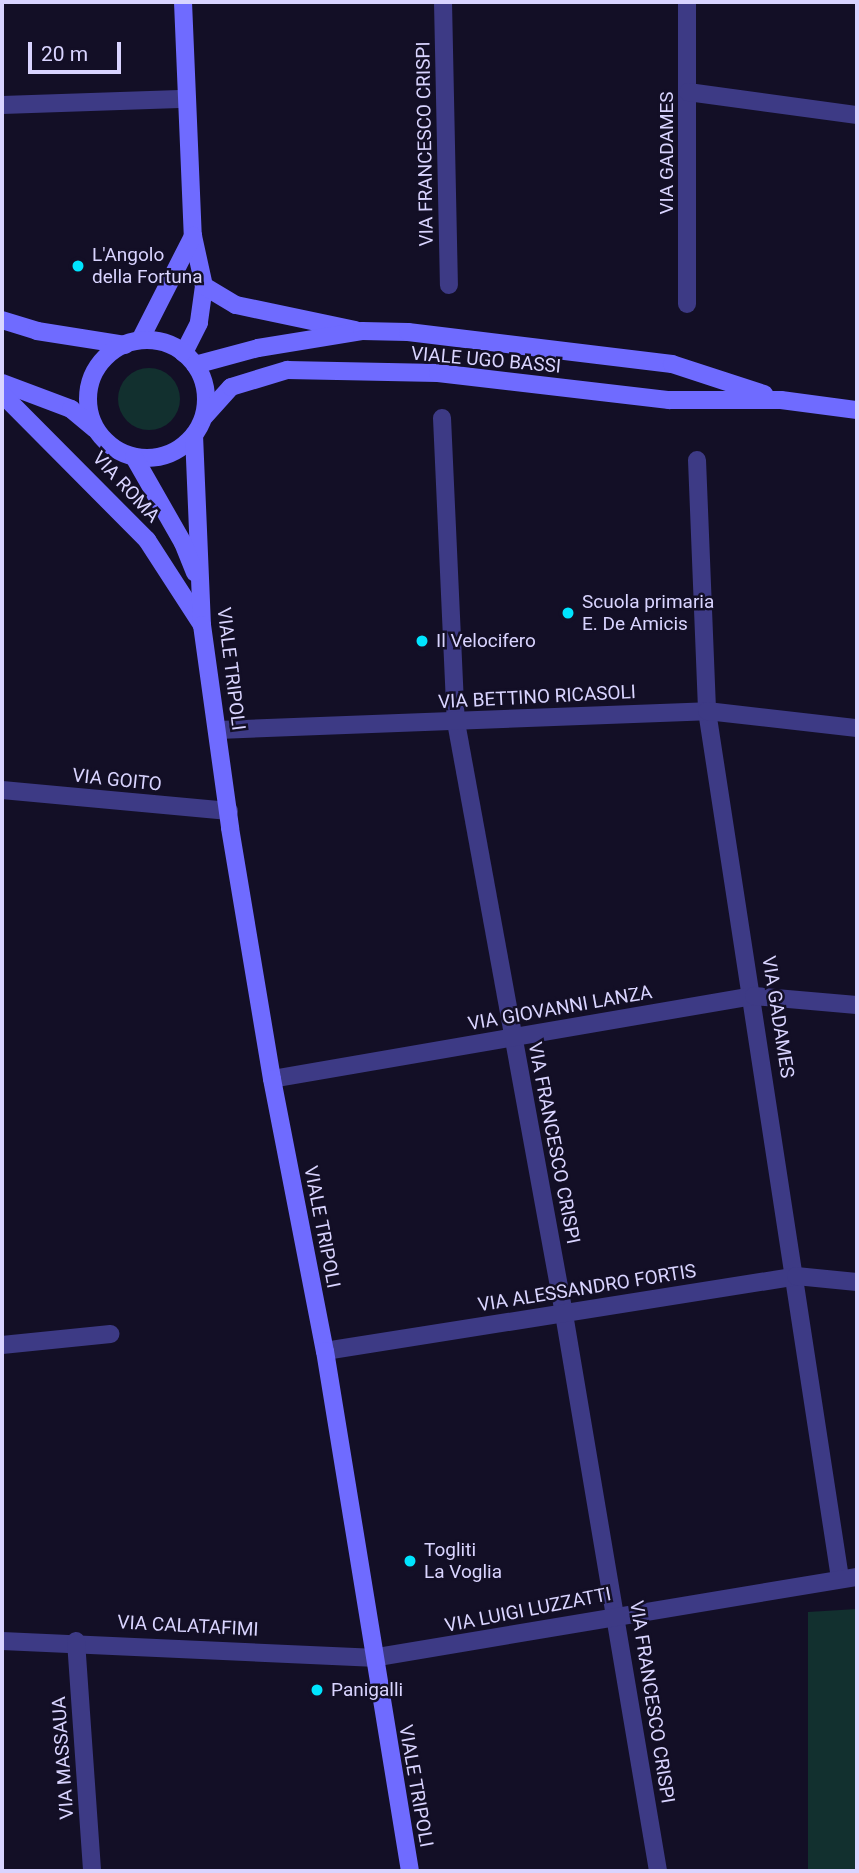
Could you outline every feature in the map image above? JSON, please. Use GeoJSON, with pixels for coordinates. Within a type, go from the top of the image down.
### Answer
{"type":"FeatureCollection","features":[{"type":"Feature","properties":{"kind":"street"},"geometry":{"type":"LineString","coordinates":[[183,2],[193,236],[204,286],[200,323],[190,359]]}},
{"type":"Feature","properties":{"kind":"street","name":"VIA FRANCESCO CRISPI"},"geometry":{"type":"LineString","coordinates":[[443,2],[449,285]]}},
{"type":"Feature","properties":{"kind":"street","name":"VIA GADAMES"},"geometry":{"type":"LineString","coordinates":[[687,2],[687,304]]}},
{"type":"Feature","properties":{"kind":"street"},"geometry":{"type":"LineString","coordinates":[[688,92],[857,115]]}},
{"type":"Feature","properties":{"kind":"street"},"geometry":{"type":"LineString","coordinates":[[2,105],[187,100]]}},
{"type":"Feature","properties":{"kind":"street"},"geometry":{"type":"LineString","coordinates":[[2,320],[37,331],[132,343],[164,342],[190,359],[206,390],[204,417],[194,435],[174,452],[134,457],[113,447],[97,430],[88,403],[93,374],[112,352],[132,343],[193,236]]}},
{"type":"Feature","properties":{"kind":"street","name":"VIALE UGO BASSI"},"geometry":{"type":"LineString","coordinates":[[204,286],[236,304],[362,331]]}},
{"type":"Feature","properties":{"kind":"street","name":"VIALE UGO BASSI"},"geometry":{"type":"LineString","coordinates":[[190,359],[362,331],[408,332],[672,364],[781,400]]}},
{"type":"Feature","properties":{"kind":"street","name":"VIALE UGO BASSI"},"geometry":{"type":"LineString","coordinates":[[204,417],[231,387],[286,370],[438,373],[669,400],[781,400],[857,410]]}},
{"type":"Feature","properties":{"kind":"street","name":"VIA ROMA"},"geometry":{"type":"LineString","coordinates":[[2,383],[71,409],[97,430]]}},
{"type":"Feature","properties":{"kind":"street","name":"VIA ROMA"},"geometry":{"type":"LineString","coordinates":[[2,394],[147,540],[202,625]]}},
{"type":"Feature","properties":{"kind":"street","name":"VIA FRANCESCO CRISPI"},"geometry":{"type":"LineString","coordinates":[[442,418],[456,722],[564,1314],[658,1871]]}},
{"type":"Feature","properties":{"kind":"street","name":"VIALE TRIPOLI"},"geometry":{"type":"LineString","coordinates":[[194,435],[202,625],[229,811],[272,1079],[325,1351],[372,1658],[410,1871]]}},
{"type":"Feature","properties":{"kind":"street","name":"VIALE TRIPOLI"},"geometry":{"type":"LineString","coordinates":[[134,457],[183,543],[201,589]]}},
{"type":"Feature","properties":{"kind":"street","name":"VIA GADAMES"},"geometry":{"type":"LineString","coordinates":[[696,460],[707,711],[796,1276],[849,1578]]}},
{"type":"Feature","properties":{"kind":"street","name":"VIA BETTINO RICASOLI"},"geometry":{"type":"LineString","coordinates":[[218,730],[707,711],[857,728]]}},
{"type":"Feature","properties":{"kind":"street","name":"VIA GOITO"},"geometry":{"type":"LineString","coordinates":[[2,790],[229,811]]}},
{"type":"Feature","properties":{"kind":"street","name":"VIA GIOVANNI LANZA"},"geometry":{"type":"LineString","coordinates":[[272,1079],[754,996],[857,1004]]}},
{"type":"Feature","properties":{"kind":"street","name":"VIA ALESSANDRO FORTIS"},"geometry":{"type":"LineString","coordinates":[[325,1351],[796,1276],[857,1282]]}},
{"type":"Feature","properties":{"kind":"street"},"geometry":{"type":"LineString","coordinates":[[2,1345],[110,1334]]}},
{"type":"Feature","properties":{"kind":"street","name":"VIA LUIGI LUZZATTI"},"geometry":{"type":"LineString","coordinates":[[372,1658],[616,1614],[849,1578]]}},
{"type":"Feature","properties":{"kind":"street","name":"VIA CALATAFIMI"},"geometry":{"type":"LineString","coordinates":[[2,1642],[76,1641],[372,1658]]}},
{"type":"Feature","properties":{"kind":"street","name":"VIA MASSAUA"},"geometry":{"type":"LineString","coordinates":[[76,1641],[92,1871]]}},
{"type":"Feature","properties":{"kind":"green space"},"geometry":{"type":"Polygon","coordinates":[[[149,368],[171,377],[180,399],[171,421],[149,430],[127,421],[118,399],[127,377],[149,368]]]}},
{"type":"Feature","properties":{"kind":"green space"},"geometry":{"type":"Polygon","coordinates":[[[857,1609],[857,1871],[808,1871],[808,1612],[857,1609]]]}},
{"type":"Feature","properties":{"kind":"place","name":"L'Angolo della Fortuna"},"geometry":{"type":"Point","coordinates":[78,266]}},
{"type":"Feature","properties":{"kind":"place","name":"Scuola primaria E. De Amicis"},"geometry":{"type":"Point","coordinates":[568,613]}},
{"type":"Feature","properties":{"kind":"place","name":"Il Velocifero"},"geometry":{"type":"Point","coordinates":[422,641]}},
{"type":"Feature","properties":{"kind":"place","name":"Togliti La Voglia"},"geometry":{"type":"Point","coordinates":[410,1561]}},
{"type":"Feature","properties":{"kind":"place","name":"Panigalli"},"geometry":{"type":"Point","coordinates":[317,1690]}}]}
